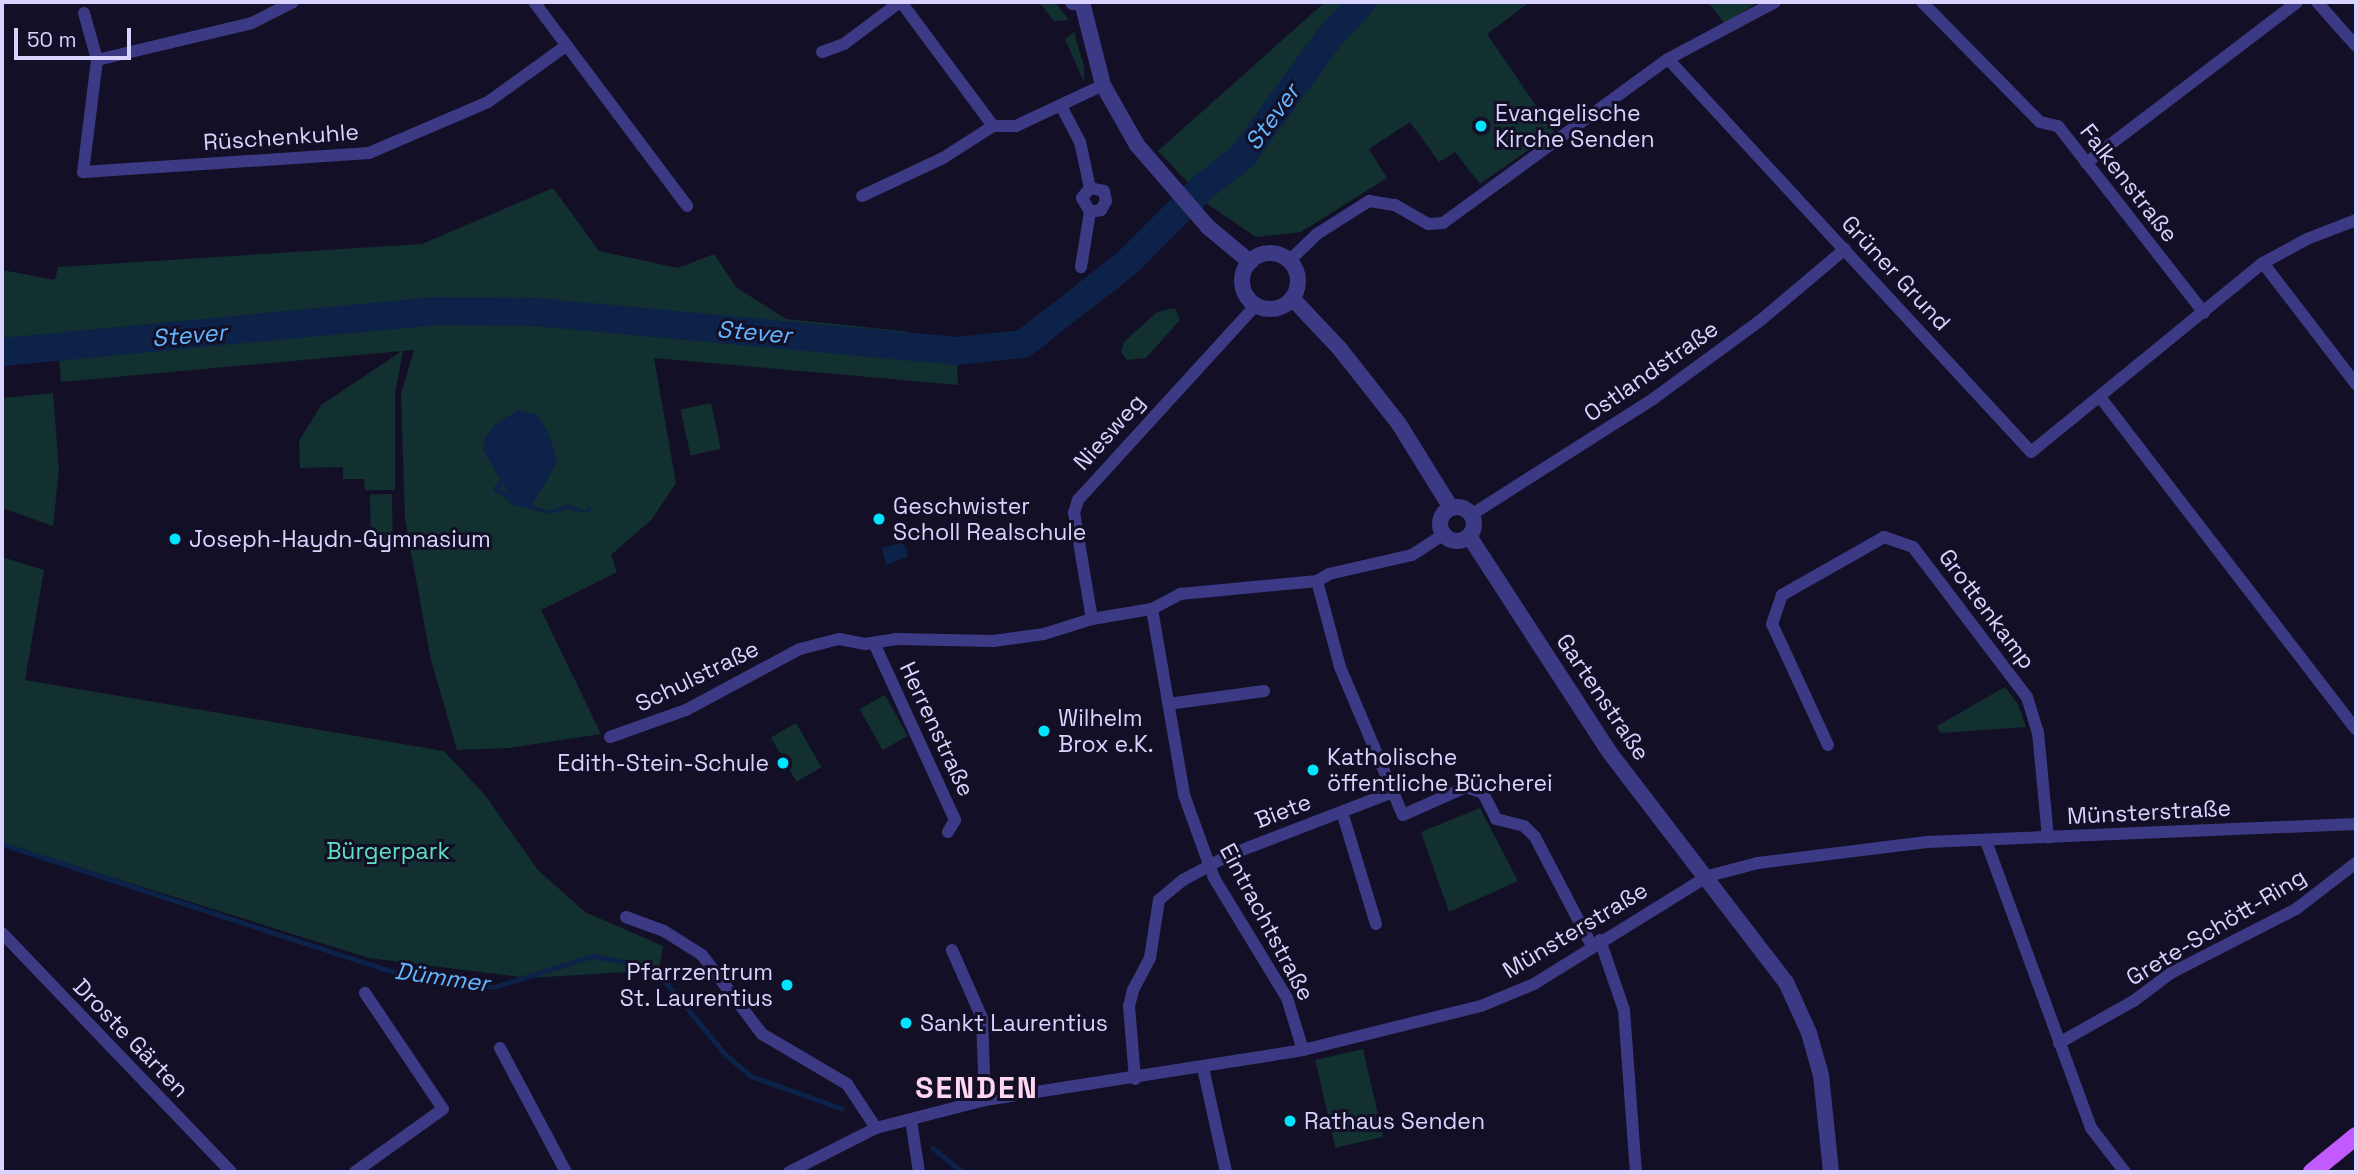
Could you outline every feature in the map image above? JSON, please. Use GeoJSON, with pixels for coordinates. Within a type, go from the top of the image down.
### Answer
{"type":"FeatureCollection","features":[{"type":"Feature","properties":{"kind":"main road"},"geometry":{"type":"LineString","coordinates":[[2312,1172],[2356,1136]]}},
{"type":"Feature","properties":{"kind":"street"},"geometry":{"type":"LineString","coordinates":[[97,60],[252,23],[293,2]]}},
{"type":"Feature","properties":{"kind":"street"},"geometry":{"type":"LineString","coordinates":[[534,2],[687,206]]}},
{"type":"Feature","properties":{"kind":"street"},"geometry":{"type":"LineString","coordinates":[[822,52],[844,44],[901,2],[993,126]]}},
{"type":"Feature","properties":{"kind":"street"},"geometry":{"type":"LineString","coordinates":[[1073,2],[1082,2],[1103,85],[1137,145],[1175,192],[1204,222],[1250,262]]}},
{"type":"Feature","properties":{"kind":"street"},"geometry":{"type":"LineString","coordinates":[[1289,261],[1317,234],[1368,201],[1395,205],[1428,224],[1443,223],[1668,59],[1775,2]]}},
{"type":"Feature","properties":{"kind":"street","name":"Falkenstraße"},"geometry":{"type":"LineString","coordinates":[[1922,2],[2040,122],[2057,126],[2204,313]]}},
{"type":"Feature","properties":{"kind":"street"},"geometry":{"type":"LineString","coordinates":[[2086,163],[2297,2]]}},
{"type":"Feature","properties":{"kind":"street"},"geometry":{"type":"LineString","coordinates":[[2317,2],[2356,46]]}},
{"type":"Feature","properties":{"kind":"street","name":"Rüschenkuhle"},"geometry":{"type":"LineString","coordinates":[[83,13],[97,60],[83,172],[369,153],[488,102],[567,45]]}},
{"type":"Feature","properties":{"kind":"street","name":"Grüner Grund"},"geometry":{"type":"LineString","coordinates":[[1668,59],[2031,452],[2263,263],[2307,239],[2356,220]]}},
{"type":"Feature","properties":{"kind":"street"},"geometry":{"type":"LineString","coordinates":[[862,196],[943,158],[993,126],[1016,126],[1103,85]]}},
{"type":"Feature","properties":{"kind":"street"},"geometry":{"type":"LineString","coordinates":[[1061,106],[1080,142],[1090,188]]}},
{"type":"Feature","properties":{"kind":"street"},"geometry":{"type":"LineString","coordinates":[[1081,267],[1090,212],[1082,198],[1090,188]]}},
{"type":"Feature","properties":{"kind":"street"},"geometry":{"type":"LineString","coordinates":[[1090,188],[1104,191],[1106,201],[1101,210],[1090,212]]}},
{"type":"Feature","properties":{"kind":"street","name":"Ostlandstraße"},"geometry":{"type":"LineString","coordinates":[[1471,515],[1653,399],[1761,320],[1845,249]]}},
{"type":"Feature","properties":{"kind":"street"},"geometry":{"type":"LineString","coordinates":[[1269,253],[1289,261],[1297,279],[1292,298],[1275,309],[1256,305],[1243,288],[1250,262],[1269,253]]}},
{"type":"Feature","properties":{"kind":"street"},"geometry":{"type":"LineString","coordinates":[[2263,263],[2356,384]]}},
{"type":"Feature","properties":{"kind":"street"},"geometry":{"type":"LineString","coordinates":[[1292,298],[1340,349],[1399,424],[1451,508]]}},
{"type":"Feature","properties":{"kind":"street","name":"Niesweg"},"geometry":{"type":"LineString","coordinates":[[1092,619],[1074,513],[1078,500],[1256,305]]}},
{"type":"Feature","properties":{"kind":"street"},"geometry":{"type":"LineString","coordinates":[[2100,397],[2356,729]]}},
{"type":"Feature","properties":{"kind":"street"},"geometry":{"type":"LineString","coordinates":[[1451,508],[1463,508],[1471,515],[1474,526],[1469,536],[1453,541],[1443,535],[1441,516],[1451,508]]}},
{"type":"Feature","properties":{"kind":"street"},"geometry":{"type":"LineString","coordinates":[[870,644],[897,639],[993,641],[1044,634],[1092,619],[1152,609],[1180,594],[1317,582],[1329,574],[1412,555],[1443,535]]}},
{"type":"Feature","properties":{"kind":"street","name":"Gartenstraße"},"geometry":{"type":"LineString","coordinates":[[1469,536],[1610,753],[1708,876],[1797,1004],[1821,1075],[1831,1172]]}},
{"type":"Feature","properties":{"kind":"street","name":"Grottenkamp"},"geometry":{"type":"LineString","coordinates":[[1828,745],[1773,624],[1782,595],[1884,537],[1913,547],[2027,698],[2038,732],[2048,838]]}},
{"type":"Feature","properties":{"kind":"street"},"geometry":{"type":"LineString","coordinates":[[1317,582],[1340,667],[1403,815],[1466,787],[1483,793],[1496,819],[1524,826],[1535,837],[1596,943],[1624,1010],[1636,1172]]}},
{"type":"Feature","properties":{"kind":"street","name":"Eintrachtstraße"},"geometry":{"type":"LineString","coordinates":[[1152,609],[1184,795],[1209,865],[1287,998],[1303,1050]]}},
{"type":"Feature","properties":{"kind":"street","name":"Schulstraße"},"geometry":{"type":"LineString","coordinates":[[610,737],[686,709],[800,649],[839,639],[870,644]]}},
{"type":"Feature","properties":{"kind":"street","name":"Herrenstraße"},"geometry":{"type":"LineString","coordinates":[[870,644],[955,820],[948,832]]}},
{"type":"Feature","properties":{"kind":"street"},"geometry":{"type":"LineString","coordinates":[[1168,704],[1264,691]]}},
{"type":"Feature","properties":{"kind":"street"},"geometry":{"type":"LineString","coordinates":[[1342,812],[1393,792]]}},
{"type":"Feature","properties":{"kind":"street","name":"Biete"},"geometry":{"type":"LineString","coordinates":[[1135,1079],[1129,1006],[1133,990],[1150,958],[1159,900],[1209,865],[1342,812],[1376,924]]}},
{"type":"Feature","properties":{"kind":"street","name":"Münsterstraße"},"geometry":{"type":"LineString","coordinates":[[789,1172],[876,1128],[985,1100],[1135,1079],[1303,1050],[1485,1005],[1534,984],[1596,943],[1708,876],[1811,853],[1986,841],[2356,824]]}},
{"type":"Feature","properties":{"kind":"street"},"geometry":{"type":"LineString","coordinates":[[1986,841],[2091,1128],[2124,1172]]}},
{"type":"Feature","properties":{"kind":"street","name":"Grete-Schött-Ring"},"geometry":{"type":"LineString","coordinates":[[2059,1043],[2135,1000],[2171,973],[2296,908],[2356,863]]}},
{"type":"Feature","properties":{"kind":"street"},"geometry":{"type":"LineString","coordinates":[[626,917],[664,931],[702,955],[762,1034],[847,1084],[876,1128]]}},
{"type":"Feature","properties":{"kind":"street","name":"Droste Gärten"},"geometry":{"type":"LineString","coordinates":[[2,933],[231,1172]]}},
{"type":"Feature","properties":{"kind":"street"},"geometry":{"type":"LineString","coordinates":[[952,950],[982,1018],[985,1100]]}},
{"type":"Feature","properties":{"kind":"street"},"geometry":{"type":"LineString","coordinates":[[355,1172],[443,1109],[365,993]]}},
{"type":"Feature","properties":{"kind":"street"},"geometry":{"type":"LineString","coordinates":[[500,1048],[566,1172]]}},
{"type":"Feature","properties":{"kind":"street"},"geometry":{"type":"LineString","coordinates":[[1203,1068],[1226,1172]]}},
{"type":"Feature","properties":{"kind":"street"},"geometry":{"type":"LineString","coordinates":[[911,1120],[919,1172]]}},
{"type":"Feature","properties":{"kind":"green space"},"geometry":{"type":"Polygon","coordinates":[[[1039,2],[1055,2],[1069,20],[1054,21],[1039,2]]]}},
{"type":"Feature","properties":{"kind":"green space"},"geometry":{"type":"Polygon","coordinates":[[[1325,2],[1530,2],[1487,34],[1554,132],[1480,184],[1455,152],[1439,162],[1410,122],[1369,149],[1387,178],[1301,232],[1256,237],[1210,206],[1158,151],[1325,2]]]}},
{"type":"Feature","properties":{"kind":"green space"},"geometry":{"type":"Polygon","coordinates":[[[1708,2],[1758,2],[1725,24],[1708,2]]]}},
{"type":"Feature","properties":{"kind":"green space"},"geometry":{"type":"Polygon","coordinates":[[[1074,32],[1084,67],[1084,82],[1065,39],[1074,32]]]}},
{"type":"Feature","properties":{"kind":"green space"},"geometry":{"type":"Polygon","coordinates":[[[553,188],[599,251],[678,268],[714,254],[736,287],[786,319],[904,331],[956,346],[958,385],[654,358],[676,483],[652,519],[611,555],[617,572],[541,610],[601,734],[509,748],[457,750],[431,660],[405,520],[401,394],[414,350],[403,351],[395,394],[395,490],[365,490],[364,479],[343,479],[343,467],[300,468],[299,441],[321,405],[402,351],[61,382],[58,343],[2,348],[2,270],[55,280],[58,267],[422,244],[553,188]]]}},
{"type":"Feature","properties":{"kind":"green space"},"geometry":{"type":"Polygon","coordinates":[[[1175,308],[1180,320],[1146,358],[1127,360],[1121,352],[1124,342],[1157,312],[1175,308]]]}},
{"type":"Feature","properties":{"kind":"green space"},"geometry":{"type":"Polygon","coordinates":[[[53,393],[59,470],[53,526],[2,508],[2,398],[53,393]]]}},
{"type":"Feature","properties":{"kind":"green space"},"geometry":{"type":"Polygon","coordinates":[[[711,403],[721,449],[690,455],[681,409],[711,403]]]}},
{"type":"Feature","properties":{"kind":"green space"},"geometry":{"type":"Polygon","coordinates":[[[370,494],[392,494],[393,547],[371,547],[370,494]]]}},
{"type":"Feature","properties":{"kind":"green space","name":"Bürgerpark"},"geometry":{"type":"Polygon","coordinates":[[[2,557],[44,570],[25,680],[444,751],[485,795],[538,870],[585,912],[663,946],[659,970],[529,978],[369,958],[2,843],[2,557]]]}},
{"type":"Feature","properties":{"kind":"green space"},"geometry":{"type":"Polygon","coordinates":[[[2005,687],[2018,704],[2026,727],[1940,733],[1937,726],[2005,687]]]}},
{"type":"Feature","properties":{"kind":"green space"},"geometry":{"type":"Polygon","coordinates":[[[885,695],[908,736],[882,750],[860,709],[885,695]]]}},
{"type":"Feature","properties":{"kind":"green space"},"geometry":{"type":"Polygon","coordinates":[[[796,723],[822,767],[796,782],[771,738],[796,723]]]}},
{"type":"Feature","properties":{"kind":"green space"},"geometry":{"type":"Polygon","coordinates":[[[1480,808],[1518,881],[1449,912],[1421,832],[1480,808]]]}},
{"type":"Feature","properties":{"kind":"green space"},"geometry":{"type":"Polygon","coordinates":[[[1363,1049],[1383,1137],[1336,1148],[1315,1060],[1363,1049]]]}},
{"type":"Feature","properties":{"kind":"water"},"geometry":{"type":"Polygon","coordinates":[[[518,410],[538,415],[550,436],[557,463],[532,505],[549,511],[567,505],[586,511],[591,505],[591,511],[585,513],[566,509],[550,514],[509,504],[510,496],[483,450],[485,438],[496,424],[518,410]]]}},
{"type":"Feature","properties":{"kind":"water"},"geometry":{"type":"Polygon","coordinates":[[[901,543],[907,548],[907,557],[886,565],[882,548],[901,543]]]}},
{"type":"Feature","properties":{"kind":"waterway","name":"Stever"},"geometry":{"type":"LineString","coordinates":[[2,352],[436,311],[536,312],[956,351],[1023,344],[1127,263],[1203,187],[1242,157],[1328,39],[1362,2]]}},
{"type":"Feature","properties":{"kind":"waterway"},"geometry":{"type":"LineString","coordinates":[[500,483],[496,489],[515,501]]}},
{"type":"Feature","properties":{"kind":"waterway","name":"Dümmer"},"geometry":{"type":"LineString","coordinates":[[2,844],[403,975],[494,987],[593,956],[653,967],[726,1055],[751,1076],[841,1108]]}},
{"type":"Feature","properties":{"kind":"waterway","name":"Dümmer"},"geometry":{"type":"LineString","coordinates":[[933,1148],[963,1172]]}},
{"type":"Feature","properties":{"kind":"place","name":"Evangelische Kirche Senden"},"geometry":{"type":"Point","coordinates":[1481,126]}},
{"type":"Feature","properties":{"kind":"place","name":"Geschwister Scholl Realschule"},"geometry":{"type":"Point","coordinates":[879,519]}},
{"type":"Feature","properties":{"kind":"place","name":"Joseph-Haydn-Gymnasium"},"geometry":{"type":"Point","coordinates":[175,539]}},
{"type":"Feature","properties":{"kind":"place","name":"Wilhelm Brox e.K."},"geometry":{"type":"Point","coordinates":[1044,731]}},
{"type":"Feature","properties":{"kind":"place","name":"Edith-Stein-Schule"},"geometry":{"type":"Point","coordinates":[783,763]}},
{"type":"Feature","properties":{"kind":"place","name":"Katholische öffentliche Bücherei"},"geometry":{"type":"Point","coordinates":[1313,770]}},
{"type":"Feature","properties":{"kind":"place","name":"Pfarrzentrum St. Laurentius"},"geometry":{"type":"Point","coordinates":[787,985]}},
{"type":"Feature","properties":{"kind":"place","name":"Sankt Laurentius"},"geometry":{"type":"Point","coordinates":[906,1023]}},
{"type":"Feature","properties":{"kind":"place","name":"Rathaus Senden"},"geometry":{"type":"Point","coordinates":[1290,1121]}},
{"type":"Feature","properties":{"kind":"district","name":"SENDEN"},"geometry":{"type":"Point","coordinates":[977,1088]}}]}
